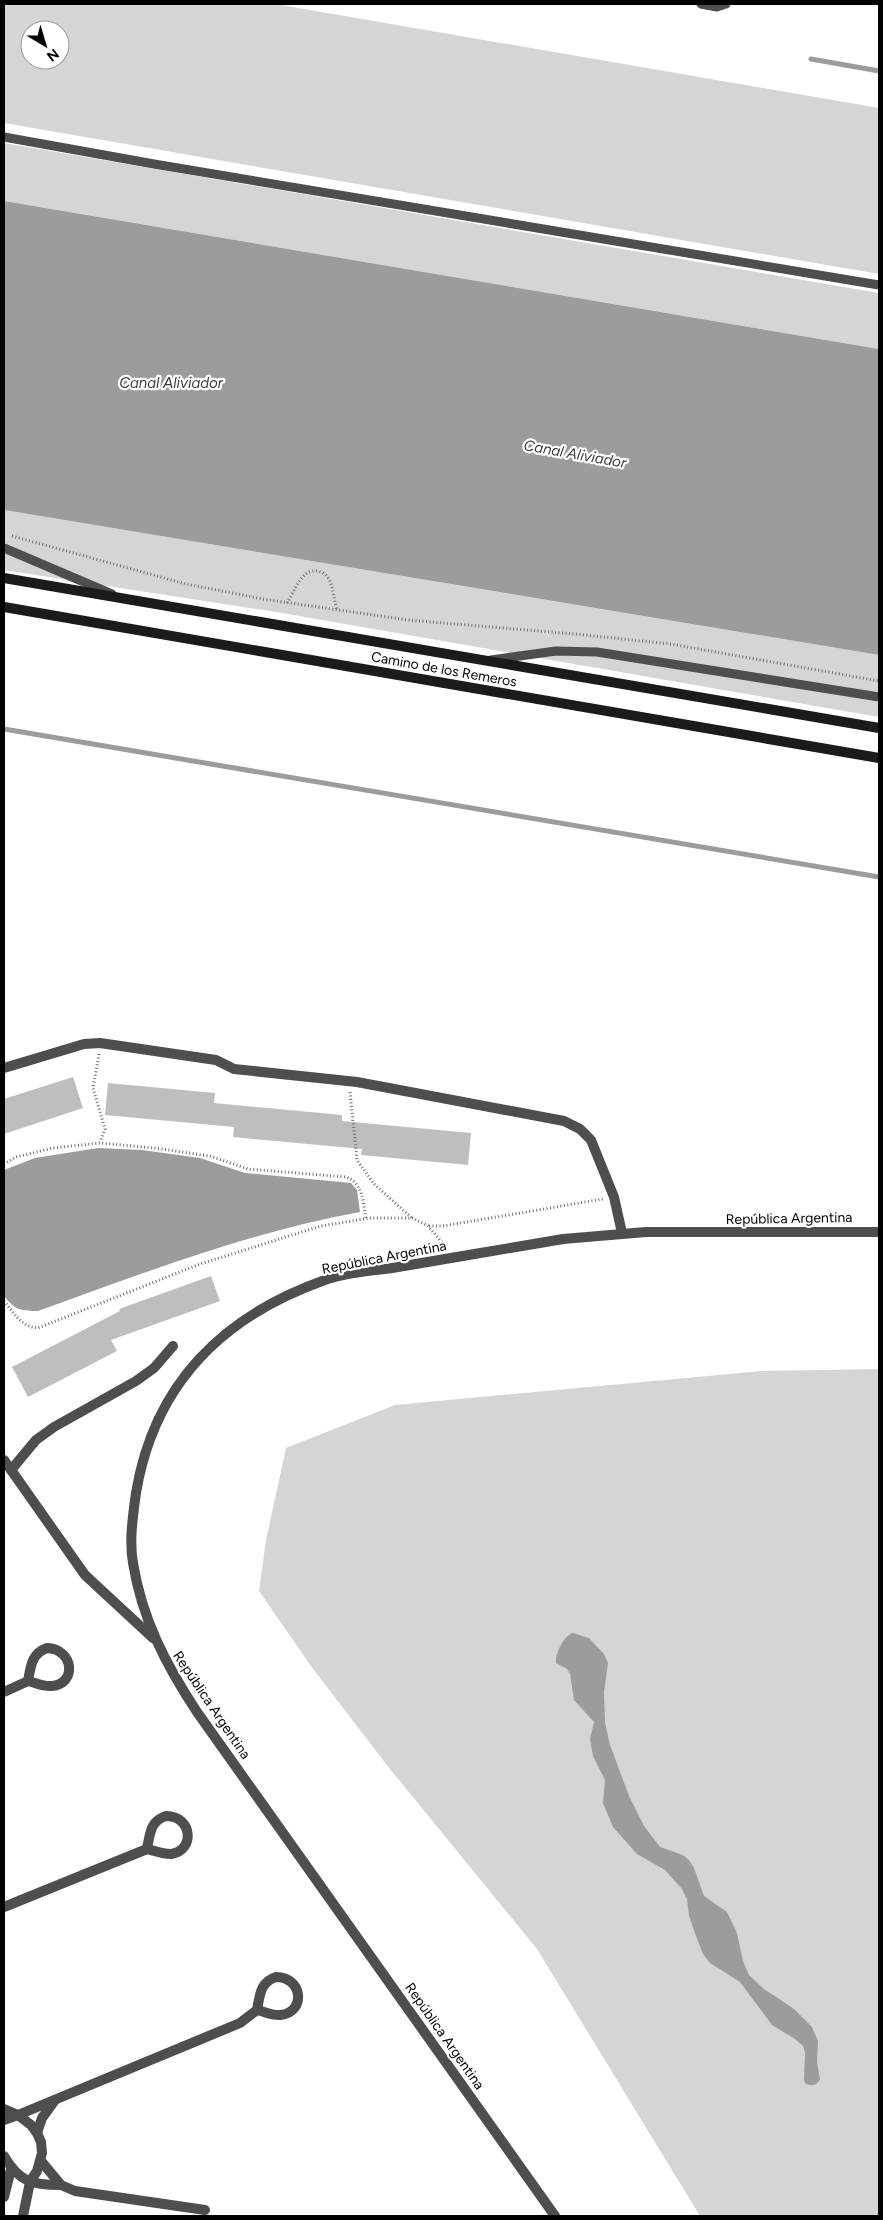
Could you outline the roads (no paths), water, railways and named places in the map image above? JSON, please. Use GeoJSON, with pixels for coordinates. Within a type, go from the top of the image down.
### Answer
{"type":"FeatureCollection","features":[{"type":"Feature","properties":{"kind":"main road","name":"Camino de los Remeros"},"geometry":{"type":"LineString","coordinates":[[4,578],[879,728]]}},
{"type":"Feature","properties":{"kind":"main road","name":"Camino de los Remeros"},"geometry":{"type":"LineString","coordinates":[[4,607],[879,758]]}},
{"type":"Feature","properties":{"kind":"street"},"geometry":{"type":"LineString","coordinates":[[4,1068],[84,1044],[100,1044],[216,1060],[234,1069],[349,1081],[564,1121],[580,1129],[591,1140],[614,1197],[622,1233]]}},
{"type":"Feature","properties":{"kind":"street","name":"República Argentina"},"geometry":{"type":"LineString","coordinates":[[555,2216],[197,1712],[175,1678],[156,1640],[142,1603],[132,1561],[132,1516],[139,1476],[149,1444],[163,1412],[181,1381],[203,1353],[220,1336],[261,1309],[290,1294],[327,1280],[563,1239],[622,1233],[879,1232]]}},
{"type":"Feature","properties":{"kind":"street"},"geometry":{"type":"LineString","coordinates":[[11,1470],[36,1440],[54,1427],[136,1382],[154,1368],[172,1346]]}},
{"type":"Feature","properties":{"kind":"street"},"geometry":{"type":"LineString","coordinates":[[4,1460],[85,1575],[156,1640]]}},
{"type":"Feature","properties":{"kind":"street"},"geometry":{"type":"LineString","coordinates":[[4,1692],[28,1681],[50,1686],[62,1682],[66,1678],[69,1666],[65,1655],[54,1648],[41,1650],[32,1660],[28,1681]]}},
{"type":"Feature","properties":{"kind":"street"},"geometry":{"type":"LineString","coordinates":[[4,1906],[147,1849],[169,1854],[181,1850],[187,1840],[187,1828],[184,1822],[172,1816],[160,1818],[151,1828],[147,1849]]}},
{"type":"Feature","properties":{"kind":"street"},"geometry":{"type":"LineString","coordinates":[[4,2120],[240,2023],[257,2010],[261,1988],[270,1979],[282,1977],[294,1983],[297,1989],[298,2001],[291,2011],[279,2015],[257,2010]]}},
{"type":"Feature","properties":{"kind":"street"},"geometry":{"type":"LineString","coordinates":[[37,2133],[42,2118],[57,2097]]}},
{"type":"Feature","properties":{"kind":"street"},"geometry":{"type":"LineString","coordinates":[[4,2109],[18,2115],[30,2125],[37,2133],[41,2142],[40,2161],[30,2182],[23,2216]]}},
{"type":"Feature","properties":{"kind":"street"},"geometry":{"type":"LineString","coordinates":[[4,2156],[11,2169],[30,2182],[41,2185],[61,2185],[75,2191],[205,2210]]}},
{"type":"Feature","properties":{"kind":"street"},"geometry":{"type":"LineString","coordinates":[[40,2161],[61,2185]]}},
{"type":"Feature","properties":{"kind":"street"},"geometry":{"type":"LineString","coordinates":[[4,2197],[11,2169]]}},
{"type":"Feature","properties":{"kind":"lane"},"geometry":{"type":"LineString","coordinates":[[701,4],[717,7],[726,4]]}},
{"type":"Feature","properties":{"kind":"lane"},"geometry":{"type":"LineString","coordinates":[[4,137],[154,164],[879,285]]}},
{"type":"Feature","properties":{"kind":"lane"},"geometry":{"type":"LineString","coordinates":[[4,548],[121,598]]}},
{"type":"Feature","properties":{"kind":"lane"},"geometry":{"type":"LineString","coordinates":[[485,660],[556,651],[597,652],[879,697]]}},
{"type":"Feature","properties":{"kind":"water","name":"Canal Aliviador"},"geometry":{"type":"Polygon","coordinates":[[[4,201],[879,349],[879,655],[4,510],[4,201]]]}},
{"type":"Feature","properties":{"kind":"water"},"geometry":{"type":"Polygon","coordinates":[[[98,1148],[142,1150],[200,1158],[245,1173],[351,1183],[357,1190],[360,1212],[319,1220],[237,1242],[157,1268],[38,1311],[19,1309],[4,1296],[4,1170],[35,1158],[98,1148]]]}},
{"type":"Feature","properties":{"kind":"water"},"geometry":{"type":"Polygon","coordinates":[[[573,1633],[589,1638],[604,1654],[608,1663],[604,1692],[605,1723],[610,1745],[629,1796],[644,1826],[660,1847],[683,1855],[689,1860],[694,1868],[704,1896],[727,1912],[737,1933],[743,1961],[749,1975],[764,1989],[794,2009],[812,2027],[818,2041],[817,2062],[820,2079],[816,2084],[806,2084],[804,2081],[805,2052],[803,2046],[772,2025],[740,1982],[710,1963],[703,1954],[689,1916],[687,1899],[682,1889],[665,1870],[637,1854],[613,1827],[603,1803],[605,1780],[593,1756],[590,1739],[594,1722],[574,1700],[570,1674],[567,1669],[556,1663],[561,1645],[566,1637],[573,1633]]]}},
{"type":"Feature","properties":{"kind":"waterway"},"geometry":{"type":"LineString","coordinates":[[811,59],[879,71]]}},
{"type":"Feature","properties":{"kind":"waterway"},"geometry":{"type":"LineString","coordinates":[[4,729],[879,877]]}}]}
